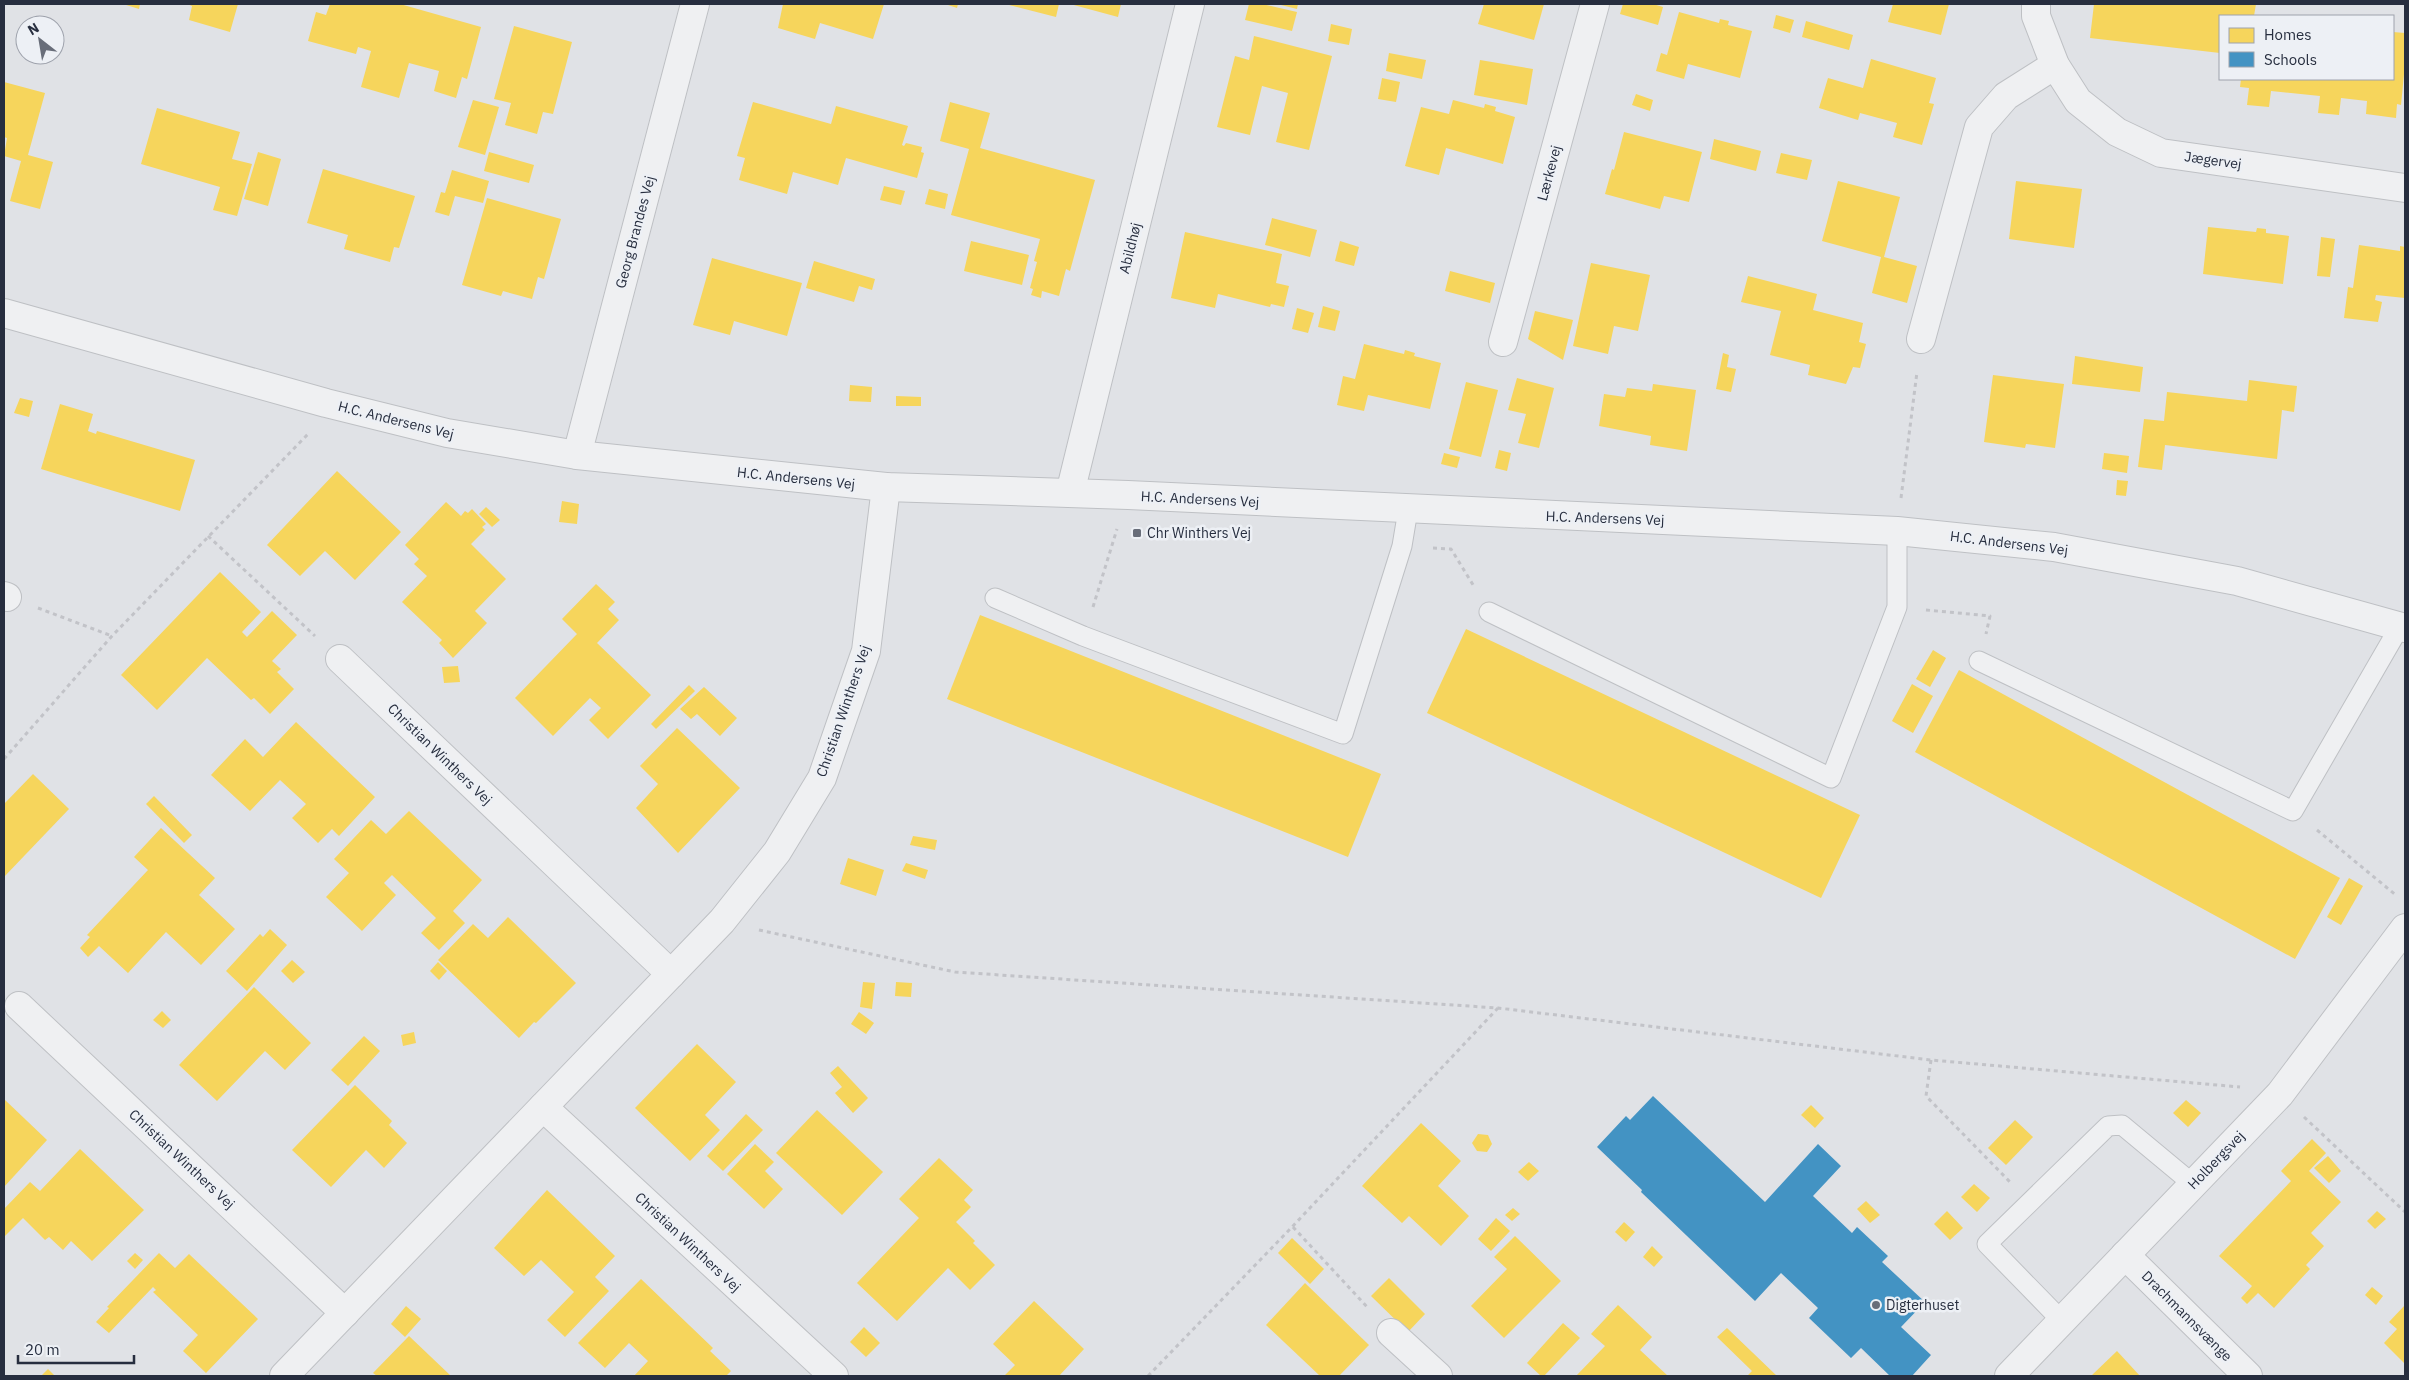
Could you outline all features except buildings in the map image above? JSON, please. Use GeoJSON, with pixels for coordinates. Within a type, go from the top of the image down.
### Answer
{"type":"FeatureCollection","features":[{"type":"Feature","properties":{"kind":"street","name":"Abildhøj"},"geometry":{"type":"LineString","coordinates":[[1070,493],[1190,4]]}},
{"type":"Feature","properties":{"kind":"street","name":"Lærkevej"},"geometry":{"type":"LineString","coordinates":[[1503,342],[1595,4]]}},
{"type":"Feature","properties":{"kind":"street","name":"Jægervej"},"geometry":{"type":"LineString","coordinates":[[2036,4],[2036,16],[2055,65],[2078,101],[2117,132],[2161,153],[2405,188]]}},
{"type":"Feature","properties":{"kind":"street","name":"Georg Brandes Vej"},"geometry":{"type":"LineString","coordinates":[[577,455],[687,6]]}},
{"type":"Feature","properties":{"kind":"street"},"geometry":{"type":"LineString","coordinates":[[1921,340],[1979,127],[2006,96],[2055,65]]}},
{"type":"Feature","properties":{"kind":"street","name":"H.C. Andersens Vej"},"geometry":{"type":"LineString","coordinates":[[4,313],[326,403],[447,433],[577,455],[886,487],[1128,495],[1408,510],[1897,531],[2054,546],[2217,577],[2403,627]]}},
{"type":"Feature","properties":{"kind":"street","name":"Christian Winthers Vej"},"geometry":{"type":"LineString","coordinates":[[284,1376],[722,922],[777,852],[822,778],[866,651],[886,487]]}},
{"type":"Feature","properties":{"kind":"street","name":"Christian Winthers Vej"},"geometry":{"type":"LineString","coordinates":[[340,659],[671,974]]}},
{"type":"Feature","properties":{"kind":"street","name":"Holbergsvej"},"geometry":{"type":"LineString","coordinates":[[2009,1376],[2280,1094],[2405,928]]}},
{"type":"Feature","properties":{"kind":"street","name":"Christian Winthers Vej"},"geometry":{"type":"LineString","coordinates":[[19,1006],[346,1312]]}},
{"type":"Feature","properties":{"kind":"street","name":"Christian Winthers Vej"},"geometry":{"type":"LineString","coordinates":[[543,1107],[834,1376]]}},
{"type":"Feature","properties":{"kind":"street","name":"Drachmannsvænge"},"geometry":{"type":"LineString","coordinates":[[2125,1255],[2248,1376]]}},
{"type":"Feature","properties":{"kind":"street"},"geometry":{"type":"LineString","coordinates":[[1391,1333],[1438,1376]]}},
{"type":"Feature","properties":{"kind":"lane"},"geometry":{"type":"LineString","coordinates":[[995,598],[1083,636],[1343,734],[1402,546],[1408,510]]}},
{"type":"Feature","properties":{"kind":"lane"},"geometry":{"type":"LineString","coordinates":[[1489,612],[1831,778],[1897,607],[1897,531]]}},
{"type":"Feature","properties":{"kind":"lane"},"geometry":{"type":"LineString","coordinates":[[1979,661],[2293,811],[2403,627]]}},
{"type":"Feature","properties":{"kind":"lane"},"geometry":{"type":"LineString","coordinates":[[2062,1321],[1987,1244],[2108,1126],[2122,1125],[2193,1184]]}},
{"type":"Feature","properties":{"kind":"path"},"geometry":{"type":"LineString","coordinates":[[1897,531],[1921,340]]}},
{"type":"Feature","properties":{"kind":"path"},"geometry":{"type":"LineString","coordinates":[[4,759],[112,636],[316,426],[326,403]]}},
{"type":"Feature","properties":{"kind":"path"},"geometry":{"type":"LineString","coordinates":[[1083,636],[1128,495]]}},
{"type":"Feature","properties":{"kind":"path"},"geometry":{"type":"LineString","coordinates":[[208,536],[340,659]]}},
{"type":"Feature","properties":{"kind":"path"},"geometry":{"type":"LineString","coordinates":[[1402,546],[1451,549],[1489,612]]}},
{"type":"Feature","properties":{"kind":"path"},"geometry":{"type":"LineString","coordinates":[[5,596],[112,636]]}},
{"type":"Feature","properties":{"kind":"path"},"geometry":{"type":"LineString","coordinates":[[1897,607],[1990,616],[1979,661]]}},
{"type":"Feature","properties":{"kind":"path"},"geometry":{"type":"LineString","coordinates":[[2293,811],[2398,896]]}},
{"type":"Feature","properties":{"kind":"path"},"geometry":{"type":"LineString","coordinates":[[722,922],[955,972],[1498,1008],[1932,1060],[2222,1084],[2280,1094],[2405,1212]]}},
{"type":"Feature","properties":{"kind":"path"},"geometry":{"type":"LineString","coordinates":[[1148,1376],[1292,1227],[1498,1008]]}},
{"type":"Feature","properties":{"kind":"path"},"geometry":{"type":"LineString","coordinates":[[1932,1060],[1926,1096],[2029,1202]]}},
{"type":"Feature","properties":{"kind":"path"},"geometry":{"type":"LineString","coordinates":[[1292,1227],[1391,1333]]}},
{"type":"Feature","properties":{"kind":"place","name":"Chr Winthers Vej"},"geometry":{"type":"Point","coordinates":[1137,533]}},
{"type":"Feature","properties":{"kind":"place","name":"Digterhuset"},"geometry":{"type":"Point","coordinates":[1876,1305]}}]}
